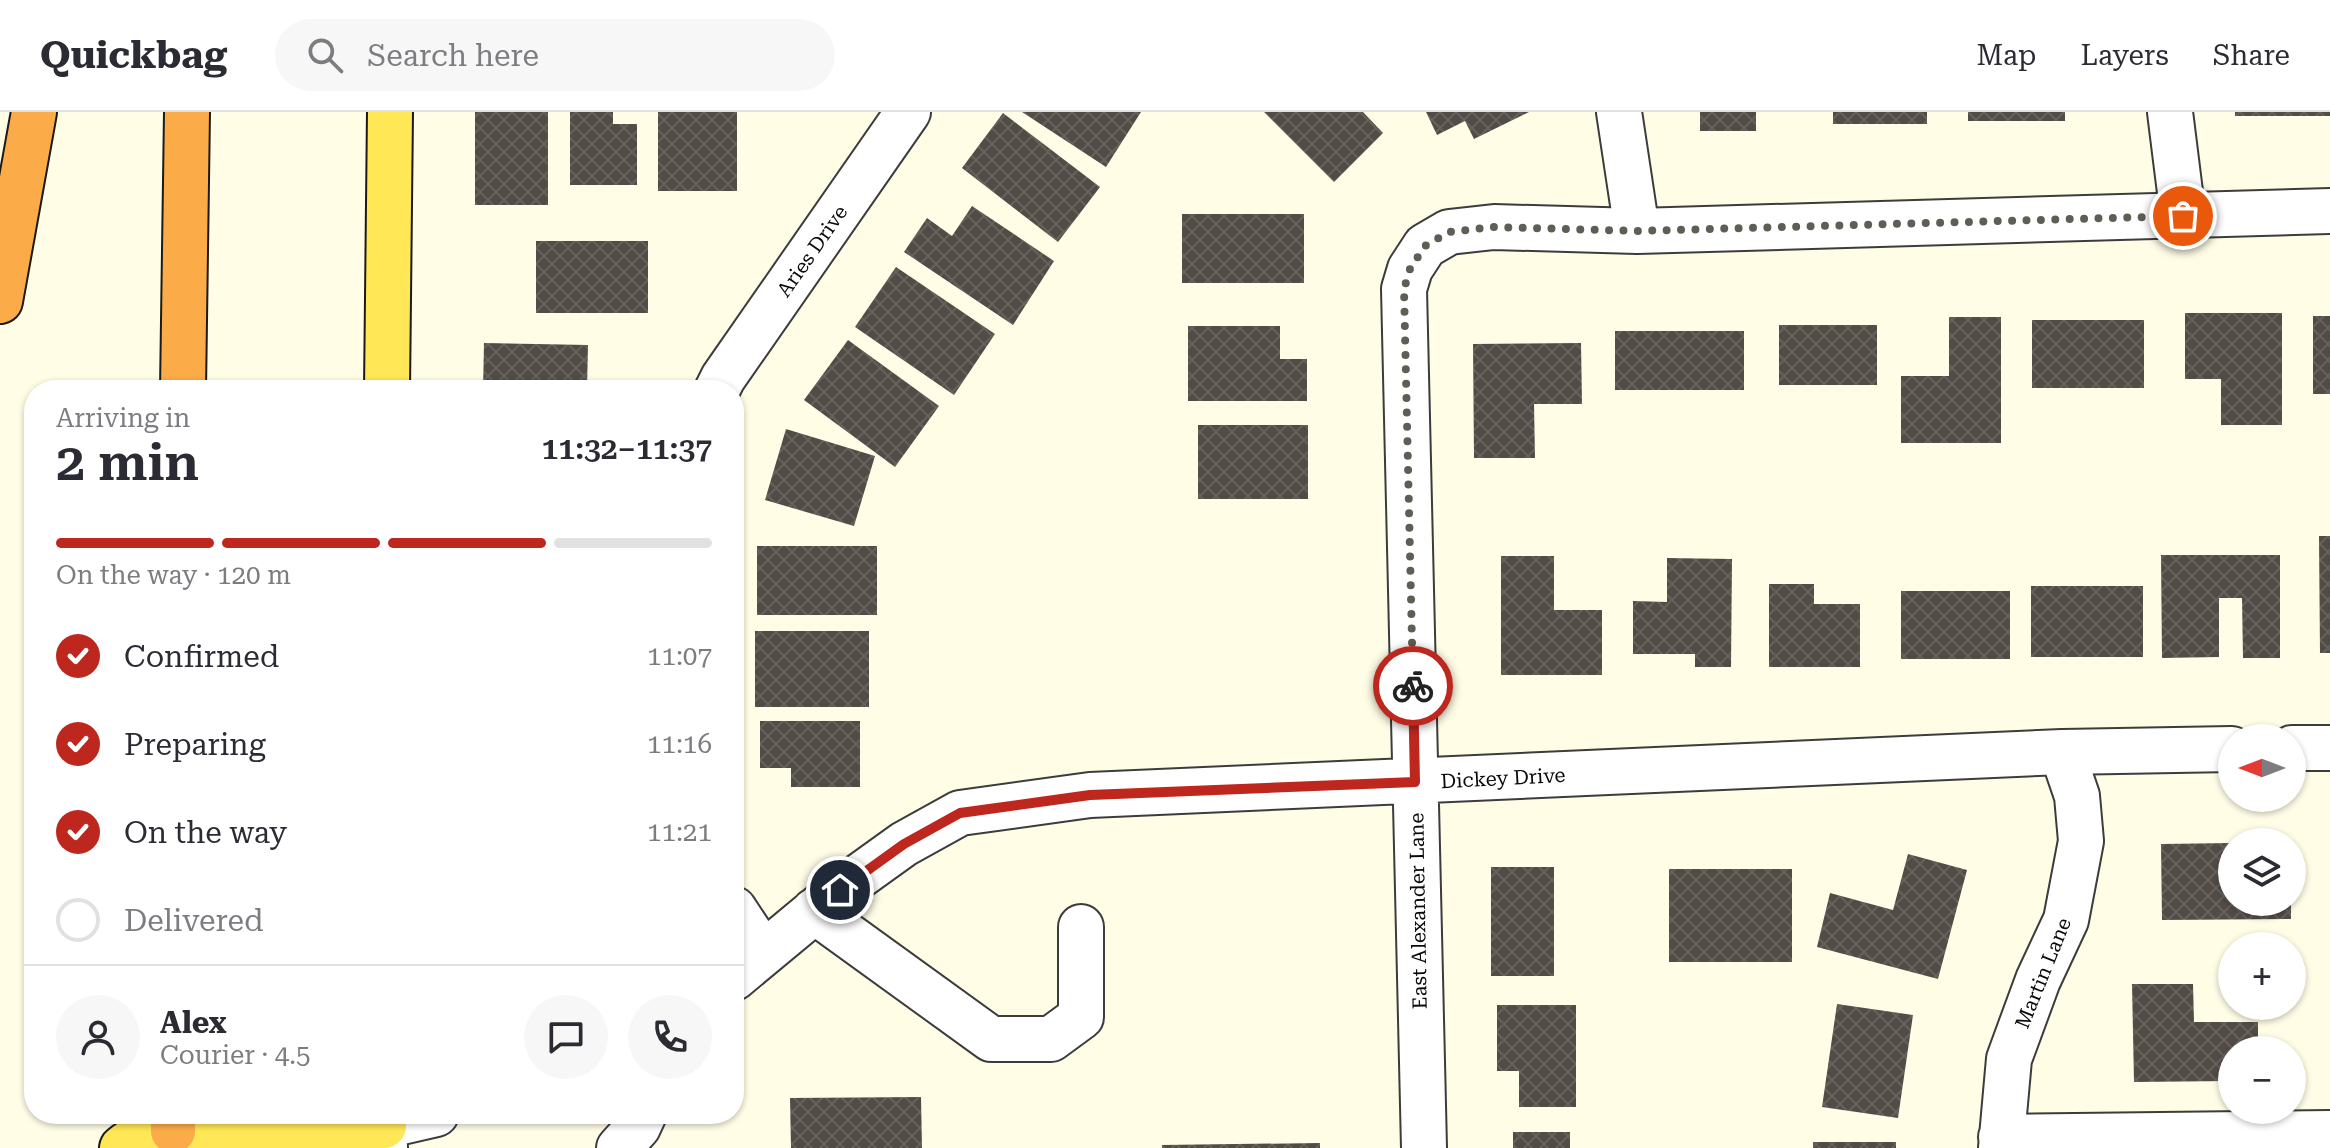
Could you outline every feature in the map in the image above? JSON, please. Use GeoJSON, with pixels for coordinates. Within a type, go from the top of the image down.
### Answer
{"type":"FeatureCollection","features":[{"type":"Feature","properties":{"kind":"highway"},"geometry":{"type":"LineString","coordinates":[[0,301],[34,112]]}},
{"type":"Feature","properties":{"kind":"highway"},"geometry":{"type":"LineString","coordinates":[[183,380],[187,112]]}},
{"type":"Feature","properties":{"kind":"main road"},"geometry":{"type":"LineString","coordinates":[[387,380],[390,112]]}},
{"type":"Feature","properties":{"kind":"main road"},"geometry":{"type":"LineString","coordinates":[[122,1148],[173,1131],[385,1129]]}},
{"type":"Feature","properties":{"kind":"street","name":"Aries Drive"},"geometry":{"type":"LineString","coordinates":[[722,380],[908,112]]}},
{"type":"Feature","properties":{"kind":"street"},"geometry":{"type":"LineString","coordinates":[[1619,112],[1637,231],[2330,211]]}},
{"type":"Feature","properties":{"kind":"street"},"geometry":{"type":"LineString","coordinates":[[2170,112],[2183,216]]}},
{"type":"Feature","properties":{"kind":"street","name":"East Alexander Lane"},"geometry":{"type":"LineString","coordinates":[[1424,1148],[1404,289],[1410,269],[1425,246],[1449,232],[1494,227],[1637,231]]}},
{"type":"Feature","properties":{"kind":"street"},"geometry":{"type":"LineString","coordinates":[[2306,748],[2330,748]]}},
{"type":"Feature","properties":{"kind":"street","name":"Dickey Drive"},"geometry":{"type":"LineString","coordinates":[[749,966],[814,911],[904,844],[960,813],[1090,795],[2062,752],[2218,749]]}},
{"type":"Feature","properties":{"kind":"street","name":"Martin Lane"},"geometry":{"type":"LineString","coordinates":[[2001,1143],[2009,1059],[2038,980],[2066,920],[2081,841],[2077,796],[2062,752]]}},
{"type":"Feature","properties":{"kind":"street"},"geometry":{"type":"LineString","coordinates":[[814,911],[991,1039],[1051,1039],[1081,1017],[1081,927]]}},
{"type":"Feature","properties":{"kind":"street"},"geometry":{"type":"LineString","coordinates":[[619,1148],[639,1124]]}},
{"type":"Feature","properties":{"kind":"street"},"geometry":{"type":"LineString","coordinates":[[2001,1143],[2330,1133]]}},
{"type":"Feature","properties":{"kind":"building"},"geometry":{"type":"Polygon","coordinates":[[[475,112],[548,112],[548,205],[475,205],[475,112]]]}},
{"type":"Feature","properties":{"kind":"building"},"geometry":{"type":"Polygon","coordinates":[[[570,112],[613,112],[613,124],[637,124],[637,185],[570,185],[570,112]]]}},
{"type":"Feature","properties":{"kind":"building"},"geometry":{"type":"Polygon","coordinates":[[[658,112],[737,112],[737,191],[658,191],[658,112]]]}},
{"type":"Feature","properties":{"kind":"building"},"geometry":{"type":"Polygon","coordinates":[[[1022,112],[1141,112],[1106,167],[1022,112]]]}},
{"type":"Feature","properties":{"kind":"building"},"geometry":{"type":"Polygon","coordinates":[[[1264,112],[1363,112],[1383,133],[1334,182],[1264,112]]]}},
{"type":"Feature","properties":{"kind":"building"},"geometry":{"type":"Polygon","coordinates":[[[1426,112],[1529,112],[1474,139],[1465,121],[1437,135],[1426,112]]]}},
{"type":"Feature","properties":{"kind":"building"},"geometry":{"type":"Polygon","coordinates":[[[1700,112],[1756,112],[1756,131],[1700,131],[1700,112]]]}},
{"type":"Feature","properties":{"kind":"building"},"geometry":{"type":"Polygon","coordinates":[[[1833,112],[1927,112],[1927,124],[1833,124],[1833,112]]]}},
{"type":"Feature","properties":{"kind":"building"},"geometry":{"type":"Polygon","coordinates":[[[1968,112],[2065,112],[2065,121],[1968,121],[1968,112]]]}},
{"type":"Feature","properties":{"kind":"building"},"geometry":{"type":"Polygon","coordinates":[[[2235,112],[2330,112],[2330,116],[2235,116],[2235,112]]]}},
{"type":"Feature","properties":{"kind":"building"},"geometry":{"type":"Polygon","coordinates":[[[1003,113],[1100,187],[1058,242],[962,168],[1003,113]]]}},
{"type":"Feature","properties":{"kind":"building"},"geometry":{"type":"Polygon","coordinates":[[[972,206],[1054,261],[1013,325],[904,252],[927,218],[952,236],[972,206]]]}},
{"type":"Feature","properties":{"kind":"building"},"geometry":{"type":"Polygon","coordinates":[[[1182,214],[1304,214],[1304,283],[1182,283],[1182,214]]]}},
{"type":"Feature","properties":{"kind":"building"},"geometry":{"type":"Polygon","coordinates":[[[536,241],[648,241],[648,313],[536,313],[536,241]]]}},
{"type":"Feature","properties":{"kind":"building"},"geometry":{"type":"Polygon","coordinates":[[[896,267],[995,334],[954,395],[855,327],[896,267]]]}},
{"type":"Feature","properties":{"kind":"building"},"geometry":{"type":"Polygon","coordinates":[[[2185,313],[2282,313],[2282,425],[2221,425],[2221,379],[2185,379],[2185,313]]]}},
{"type":"Feature","properties":{"kind":"building"},"geometry":{"type":"Polygon","coordinates":[[[2313,316],[2330,316],[2330,394],[2313,394],[2313,316]]]}},
{"type":"Feature","properties":{"kind":"building"},"geometry":{"type":"Polygon","coordinates":[[[1949,317],[2001,317],[2001,443],[1901,443],[1901,376],[1949,376],[1949,317]]]}},
{"type":"Feature","properties":{"kind":"building"},"geometry":{"type":"Polygon","coordinates":[[[2032,320],[2144,320],[2144,388],[2032,388],[2032,320]]]}},
{"type":"Feature","properties":{"kind":"building"},"geometry":{"type":"Polygon","coordinates":[[[1779,325],[1877,325],[1877,385],[1779,385],[1779,325]]]}},
{"type":"Feature","properties":{"kind":"building"},"geometry":{"type":"Polygon","coordinates":[[[1188,326],[1280,326],[1280,359],[1307,359],[1307,401],[1188,401],[1188,326]]]}},
{"type":"Feature","properties":{"kind":"building"},"geometry":{"type":"Polygon","coordinates":[[[1615,331],[1744,331],[1744,390],[1615,390],[1615,331]]]}},
{"type":"Feature","properties":{"kind":"building"},"geometry":{"type":"Polygon","coordinates":[[[848,340],[939,406],[895,467],[804,400],[848,340]]]}},
{"type":"Feature","properties":{"kind":"building"},"geometry":{"type":"Polygon","coordinates":[[[484,343],[588,345],[587,380],[483,380],[484,343]]]}},
{"type":"Feature","properties":{"kind":"building"},"geometry":{"type":"Polygon","coordinates":[[[1581,343],[1582,404],[1534,404],[1535,458],[1474,458],[1473,344],[1581,343]]]}},
{"type":"Feature","properties":{"kind":"building"},"geometry":{"type":"Polygon","coordinates":[[[1198,425],[1308,425],[1308,499],[1198,499],[1198,425]]]}},
{"type":"Feature","properties":{"kind":"building"},"geometry":{"type":"Polygon","coordinates":[[[786,429],[875,456],[854,526],[765,500],[786,429]]]}},
{"type":"Feature","properties":{"kind":"building"},"geometry":{"type":"Polygon","coordinates":[[[2319,536],[2330,536],[2330,653],[2320,653],[2319,536]]]}},
{"type":"Feature","properties":{"kind":"building"},"geometry":{"type":"Polygon","coordinates":[[[757,546],[877,546],[877,615],[757,615],[757,546]]]}},
{"type":"Feature","properties":{"kind":"building"},"geometry":{"type":"Polygon","coordinates":[[[2161,555],[2280,555],[2280,658],[2243,658],[2242,598],[2219,598],[2219,657],[2162,658],[2161,555]]]}},
{"type":"Feature","properties":{"kind":"building"},"geometry":{"type":"Polygon","coordinates":[[[1501,556],[1554,556],[1554,610],[1602,610],[1602,675],[1501,675],[1501,556]]]}},
{"type":"Feature","properties":{"kind":"building"},"geometry":{"type":"Polygon","coordinates":[[[1667,558],[1732,559],[1731,667],[1695,667],[1695,654],[1633,654],[1633,601],[1667,602],[1667,558]]]}},
{"type":"Feature","properties":{"kind":"building"},"geometry":{"type":"Polygon","coordinates":[[[1769,584],[1814,584],[1814,604],[1860,604],[1860,667],[1769,667],[1769,584]]]}},
{"type":"Feature","properties":{"kind":"building"},"geometry":{"type":"Polygon","coordinates":[[[2031,586],[2143,586],[2143,657],[2031,657],[2031,586]]]}},
{"type":"Feature","properties":{"kind":"building"},"geometry":{"type":"Polygon","coordinates":[[[1901,591],[2010,591],[2010,659],[1901,659],[1901,591]]]}},
{"type":"Feature","properties":{"kind":"building"},"geometry":{"type":"Polygon","coordinates":[[[755,631],[869,631],[869,707],[755,707],[755,631]]]}},
{"type":"Feature","properties":{"kind":"building"},"geometry":{"type":"Polygon","coordinates":[[[760,721],[860,721],[860,787],[791,787],[791,768],[760,768],[760,721]]]}},
{"type":"Feature","properties":{"kind":"building"},"geometry":{"type":"Polygon","coordinates":[[[2218,843],[2218,916],[2291,916],[2291,919],[2162,920],[2161,844],[2218,843]]]}},
{"type":"Feature","properties":{"kind":"building"},"geometry":{"type":"Polygon","coordinates":[[[1908,854],[1967,870],[1938,979],[1817,947],[1830,893],[1893,910],[1908,854]]]}},
{"type":"Feature","properties":{"kind":"building"},"geometry":{"type":"Polygon","coordinates":[[[1491,867],[1554,867],[1554,976],[1491,976],[1491,867]]]}},
{"type":"Feature","properties":{"kind":"building"},"geometry":{"type":"Polygon","coordinates":[[[1669,869],[1792,869],[1792,962],[1669,962],[1669,869]]]}},
{"type":"Feature","properties":{"kind":"building"},"geometry":{"type":"Polygon","coordinates":[[[2132,984],[2193,984],[2194,1022],[2258,1022],[2258,1036],[2218,1036],[2218,1081],[2134,1082],[2132,984]]]}},
{"type":"Feature","properties":{"kind":"building"},"geometry":{"type":"Polygon","coordinates":[[[1837,1004],[1913,1015],[1898,1118],[1822,1107],[1837,1004]]]}},
{"type":"Feature","properties":{"kind":"building"},"geometry":{"type":"Polygon","coordinates":[[[1497,1005],[1576,1005],[1576,1107],[1519,1107],[1519,1071],[1497,1071],[1497,1005]]]}},
{"type":"Feature","properties":{"kind":"building"},"geometry":{"type":"Polygon","coordinates":[[[921,1097],[922,1148],[791,1148],[790,1098],[921,1097]]]}},
{"type":"Feature","properties":{"kind":"building"},"geometry":{"type":"Polygon","coordinates":[[[1513,1132],[1570,1132],[1570,1148],[1513,1148],[1513,1132]]]}},
{"type":"Feature","properties":{"kind":"building"},"geometry":{"type":"Polygon","coordinates":[[[1813,1142],[1896,1142],[1896,1148],[1813,1148],[1813,1142]]]}},
{"type":"Feature","properties":{"kind":"building"},"geometry":{"type":"Polygon","coordinates":[[[1320,1143],[1320,1148],[1162,1148],[1162,1145],[1320,1143]]]}},
{"type":"Feature","properties":{"kind":"way so far"},"geometry":{"type":"LineString","coordinates":[[1413,686],[1404,289],[1410,269],[1425,246],[1449,232],[1494,227],[1637,231],[2183,216]]}},
{"type":"Feature","properties":{"kind":"route"},"geometry":{"type":"LineString","coordinates":[[840,890],[904,844],[960,813],[1090,795],[1415,782],[1413,686]]}}]}
